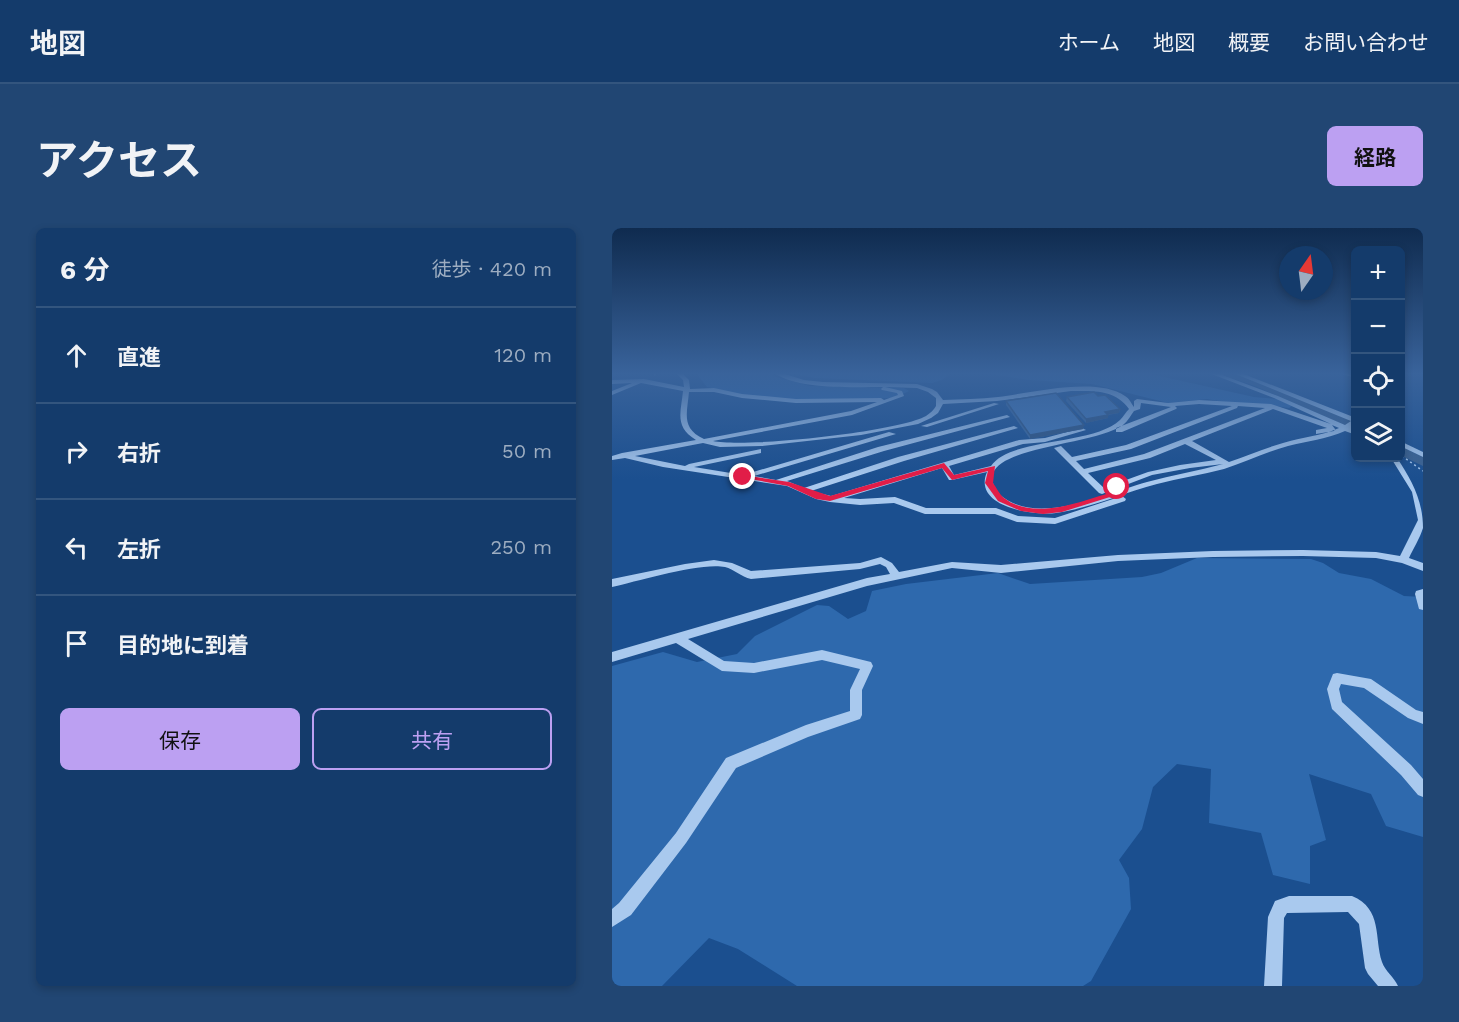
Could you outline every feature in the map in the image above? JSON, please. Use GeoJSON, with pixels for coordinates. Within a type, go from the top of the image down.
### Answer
{"type":"FeatureCollection","features":[{"type":"Feature","properties":{"kind":"street"},"geometry":{"type":"LineString","coordinates":[[685,408],[683,422],[688,432],[700,440],[726,445],[766,444],[905,426],[930,417],[940,408]]}},
{"type":"Feature","properties":{"kind":"street"},"geometry":{"type":"LineString","coordinates":[[612,458],[864,408]]}},
{"type":"Feature","properties":{"kind":"street"},"geometry":{"type":"LineString","coordinates":[[743,477],[874,438],[915,430],[976,408]]}},
{"type":"Feature","properties":{"kind":"street"},"geometry":{"type":"LineString","coordinates":[[1002,408],[1022,442]]}},
{"type":"Feature","properties":{"kind":"street"},"geometry":{"type":"LineString","coordinates":[[944,465],[952,478],[992,468],[1011,454],[1095,434],[1125,419],[1132,409],[1136,408]]}},
{"type":"Feature","properties":{"kind":"street"},"geometry":{"type":"LineString","coordinates":[[1011,454],[1014,456],[1094,440],[1174,408]]}},
{"type":"Feature","properties":{"kind":"street"},"geometry":{"type":"LineString","coordinates":[[1070,460],[1128,447],[1232,408]]}},
{"type":"Feature","properties":{"kind":"street"},"geometry":{"type":"LineString","coordinates":[[1083,472],[1147,456],[1270,408]]}},
{"type":"Feature","properties":{"kind":"street"},"geometry":{"type":"LineString","coordinates":[[1058,448],[1102,491],[1198,472],[1330,429],[1319,422],[1278,408]]}},
{"type":"Feature","properties":{"kind":"street"},"geometry":{"type":"LineString","coordinates":[[1302,408],[1351,430]]}},
{"type":"Feature","properties":{"kind":"street"},"geometry":{"type":"LineString","coordinates":[[1324,408],[1351,419]]}},
{"type":"Feature","properties":{"kind":"street"},"geometry":{"type":"LineString","coordinates":[[776,482],[881,449],[1007,417]]}},
{"type":"Feature","properties":{"kind":"street"},"geometry":{"type":"LineString","coordinates":[[1286,445],[1328,435],[1351,424]]}},
{"type":"Feature","properties":{"kind":"street"},"geometry":{"type":"LineString","coordinates":[[805,490],[902,459],[1014,428]]}},
{"type":"Feature","properties":{"kind":"street"},"geometry":{"type":"LineString","coordinates":[[830,499],[1022,442],[1045,440],[1082,430]]}},
{"type":"Feature","properties":{"kind":"street"},"geometry":{"type":"LineString","coordinates":[[1186,441],[1227,463]]}},
{"type":"Feature","properties":{"kind":"street"},"geometry":{"type":"LineString","coordinates":[[683,468],[763,450],[766,444]]}},
{"type":"Feature","properties":{"kind":"street"},"geometry":{"type":"LineString","coordinates":[[1405,445],[1423,454]]}},
{"type":"Feature","properties":{"kind":"street"},"geometry":{"type":"LineString","coordinates":[[622,456],[776,482],[830,499],[860,502],[895,500],[925,511],[996,512],[1017,519],[1055,521],[1190,478],[1198,472]]}},
{"type":"Feature","properties":{"kind":"street"},"geometry":{"type":"LineString","coordinates":[[1397,462],[1416,492],[1422,520],[1403,560]]}},
{"type":"Feature","properties":{"kind":"street"},"geometry":{"type":"LineString","coordinates":[[992,468],[989,483],[1001,500],[1024,509],[1062,509],[1119,489],[1139,477],[1176,468],[1227,463]]}},
{"type":"Feature","properties":{"kind":"street"},"geometry":{"type":"LineString","coordinates":[[612,657],[867,582],[952,565],[1001,569],[1118,558],[1213,554],[1358,554],[1403,560],[1423,567]]}},
{"type":"Feature","properties":{"kind":"street"},"geometry":{"type":"LineString","coordinates":[[612,583],[706,565],[724,564],[743,574],[751,575],[860,566],[881,561],[889,565],[897,577]]}},
{"type":"Feature","properties":{"kind":"street"},"geometry":{"type":"LineString","coordinates":[[1423,593],[1420,594],[1423,606]]}},
{"type":"Feature","properties":{"kind":"street"},"geometry":{"type":"LineString","coordinates":[[612,919],[625,909],[681,838],[731,763],[806,731],[856,715],[856,690],[867,666],[822,655],[754,668],[722,666],[677,638]]}},
{"type":"Feature","properties":{"kind":"street"},"geometry":{"type":"LineString","coordinates":[[1423,718],[1412,714],[1367,683],[1337,678],[1333,689],[1336,705],[1406,770],[1423,790]]}},
{"type":"Feature","properties":{"kind":"street"},"geometry":{"type":"LineString","coordinates":[[1274,986],[1276,917],[1281,907],[1289,904],[1352,904],[1367,920],[1374,969],[1389,986]]}},
{"type":"Feature","properties":{"kind":"path"},"geometry":{"type":"LineString","coordinates":[[1405,457],[1423,471]]}},
{"type":"Feature","properties":{"kind":"shaded area"},"geometry":{"type":"Polygon","coordinates":[[[1197,558],[1311,559],[1339,573],[1371,579],[1404,596],[1423,597],[1423,837],[1386,826],[1371,794],[1309,774],[1326,840],[1310,846],[1310,884],[1273,875],[1261,833],[1209,823],[1211,769],[1177,764],[1153,787],[1142,829],[1119,860],[1129,878],[1131,909],[1091,981],[1083,986],[797,986],[738,949],[709,938],[662,986],[612,986],[612,666],[663,652],[697,662],[737,654],[755,636],[817,605],[829,606],[848,619],[866,611],[872,591],[906,584],[998,573],[1030,584],[1142,577],[1161,573],[1197,558]]]}},
{"type":"Feature","properties":{"kind":"building"},"geometry":{"type":"Polygon","coordinates":[[[1011,408],[1069,408],[1084,425],[1030,435],[1011,408]]]}},
{"type":"Feature","properties":{"kind":"building"},"geometry":{"type":"Polygon","coordinates":[[[1077,408],[1120,409],[1105,412],[1108,415],[1086,419],[1077,408]]]}},
{"type":"Feature","properties":{"kind":"waterway"},"geometry":{"type":"LineString","coordinates":[[1314,408],[1351,425]]}},
{"type":"Feature","properties":{"kind":"waterway"},"geometry":{"type":"LineString","coordinates":[[1405,453],[1423,462]]}},
{"type":"Feature","properties":{"kind":"route"},"geometry":{"type":"LineString","coordinates":[[743,477],[789,484],[819,497],[830,499],[944,465],[952,478],[992,468],[989,483],[1001,500],[1024,509],[1043,511],[1062,509],[1122,492],[1117,487]]}}]}
